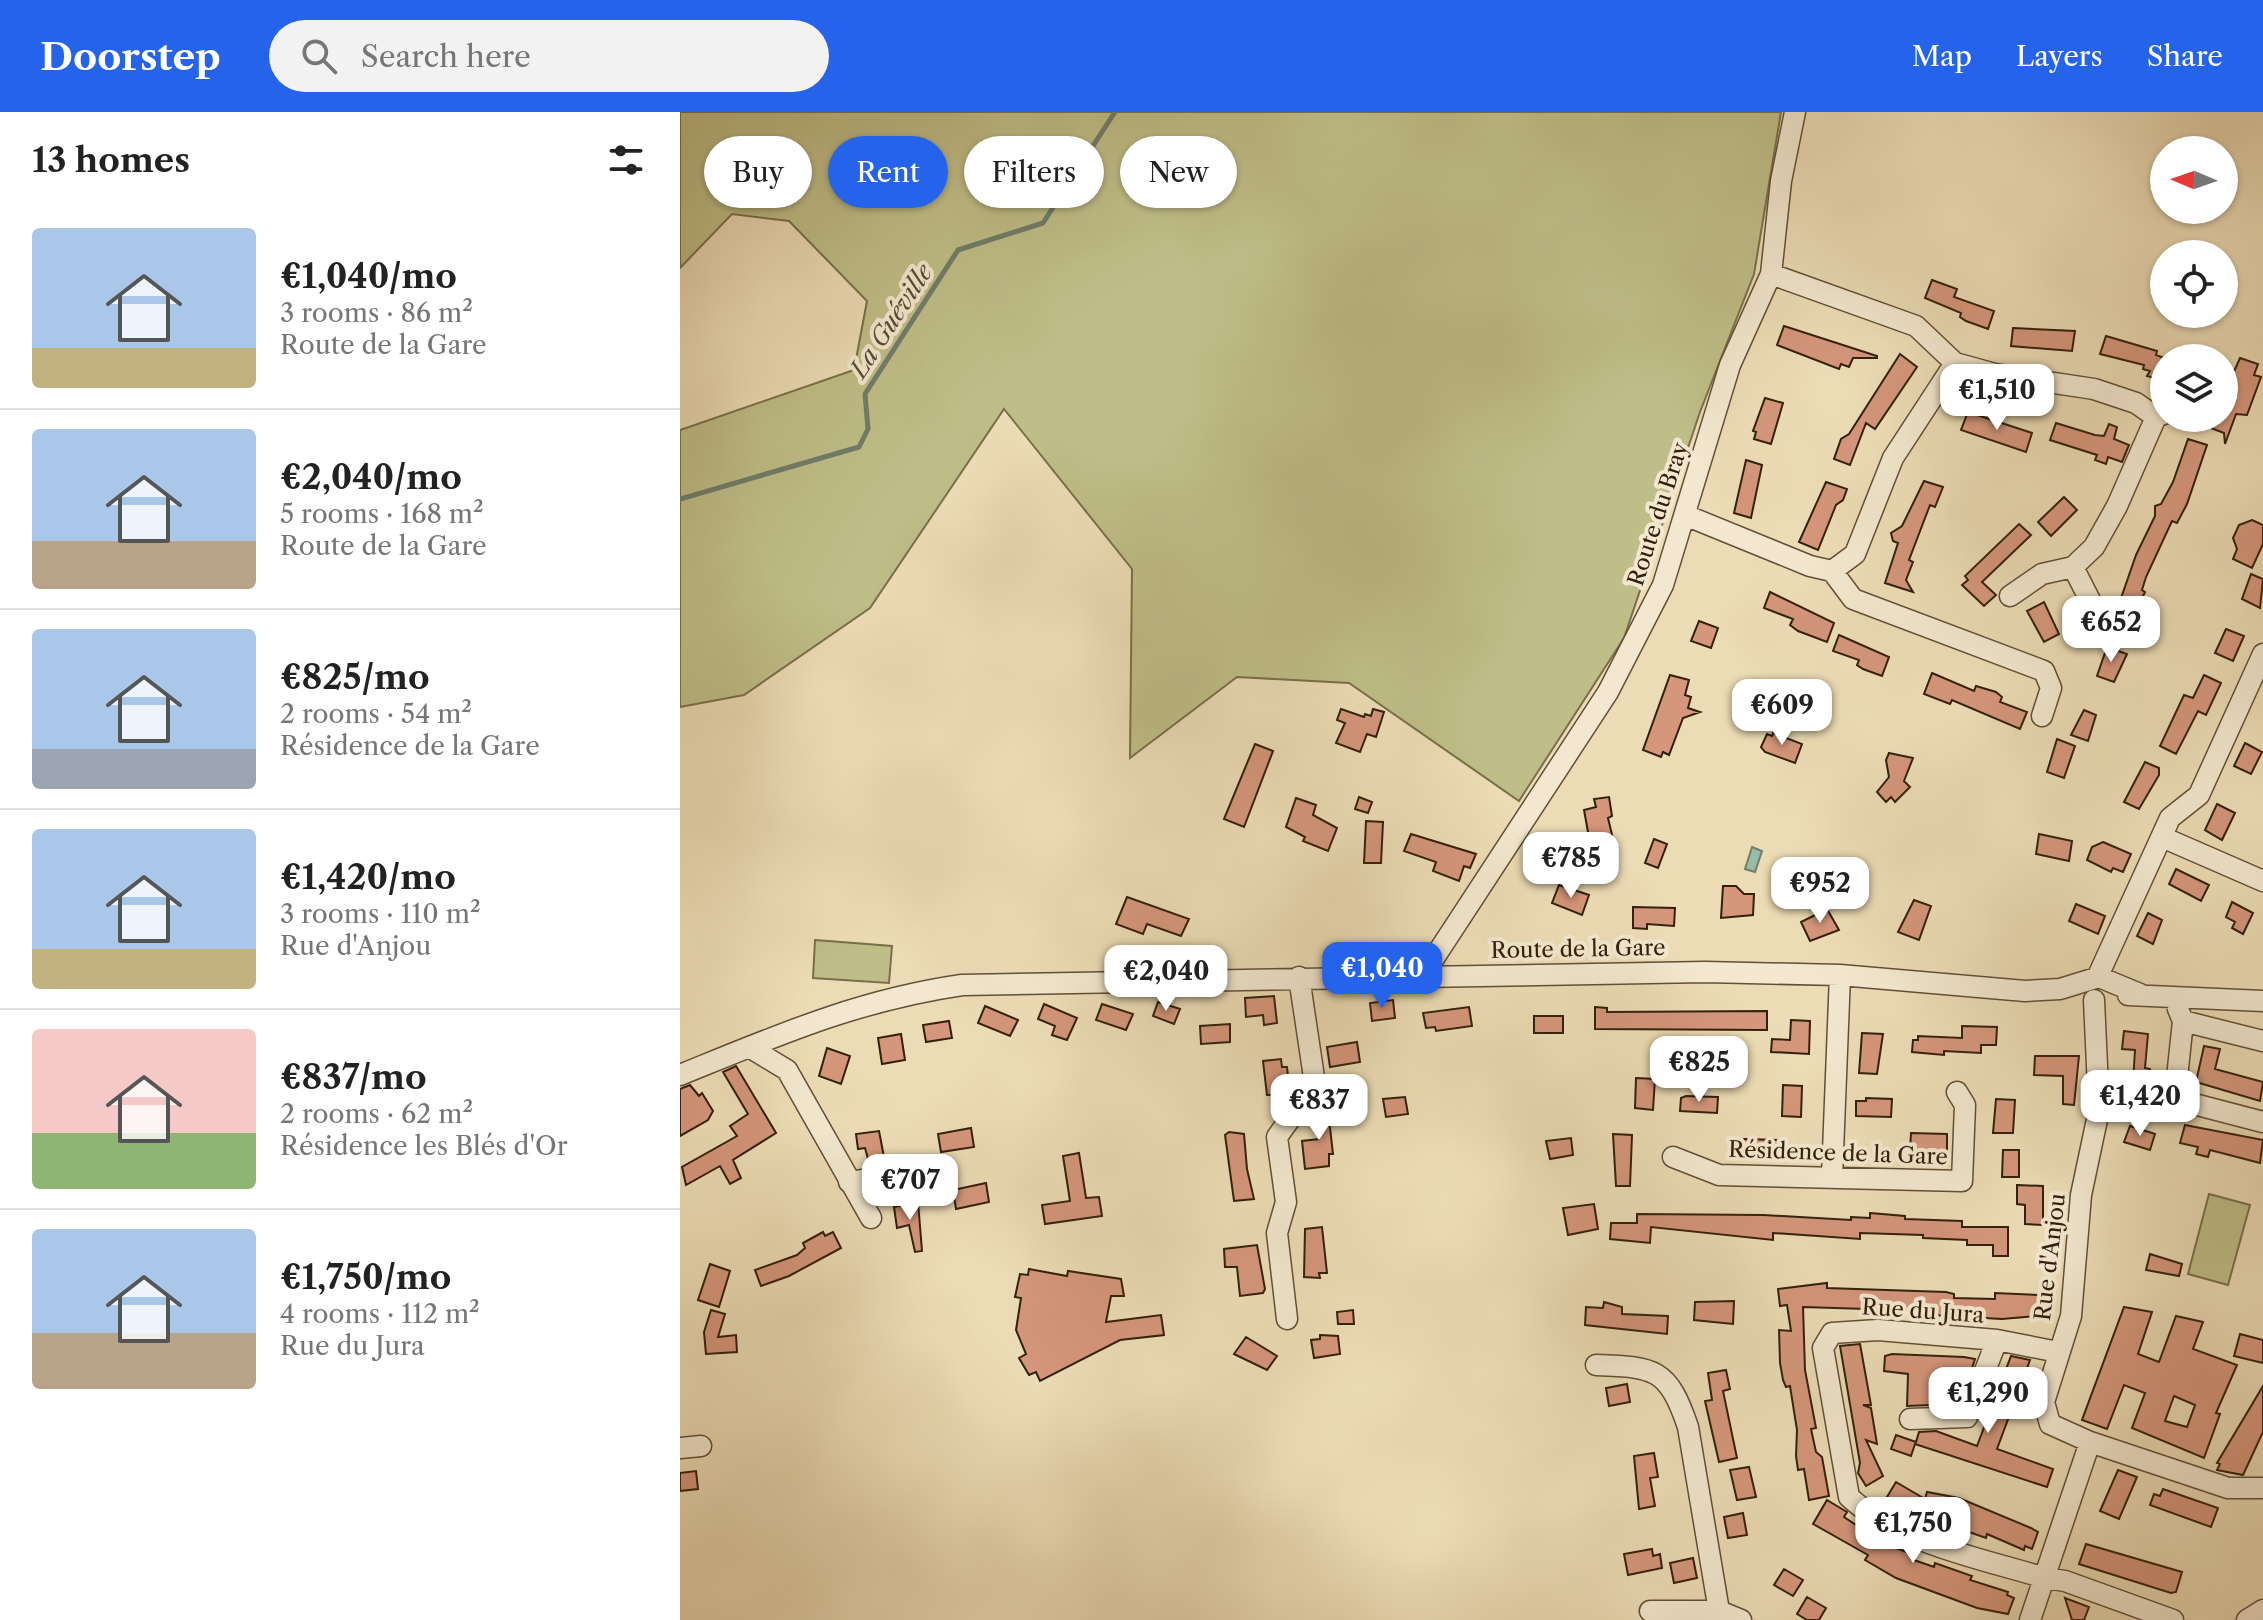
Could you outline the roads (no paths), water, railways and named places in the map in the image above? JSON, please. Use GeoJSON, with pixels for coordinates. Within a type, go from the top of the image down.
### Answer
{"type":"FeatureCollection","features":[{"type":"Feature","properties":{"kind":"street","name":"Route du Bray"},"geometry":{"type":"LineString","coordinates":[[1423,975],[1608,692],[1663,585],[1730,365],[1771,274],[1781,181],[1795,112]]}},
{"type":"Feature","properties":{"kind":"street"},"geometry":{"type":"LineString","coordinates":[[1771,274],[1916,326],[1955,363],[1995,374],[2094,389],[2150,410]]}},
{"type":"Feature","properties":{"kind":"street"},"geometry":{"type":"LineString","coordinates":[[1832,571],[1855,554],[1893,458],[1955,363]]}},
{"type":"Feature","properties":{"kind":"street"},"geometry":{"type":"LineString","coordinates":[[2010,596],[2042,574],[2073,567],[2094,547],[2152,432]]}},
{"type":"Feature","properties":{"kind":"street"},"geometry":{"type":"LineString","coordinates":[[1685,515],[1810,566],[1832,571],[1853,599],[2044,671],[2051,688],[2042,716]]}},
{"type":"Feature","properties":{"kind":"street"},"geometry":{"type":"LineString","coordinates":[[2073,567],[2096,612]]}},
{"type":"Feature","properties":{"kind":"street"},"geometry":{"type":"LineString","coordinates":[[2263,654],[2199,795],[2174,812],[2162,837],[2263,881]]}},
{"type":"Feature","properties":{"kind":"street","name":"Rue d'Anjou"},"geometry":{"type":"LineString","coordinates":[[2090,1442],[2056,1429],[2046,1419],[2045,1392],[2071,1316],[2081,1195],[2099,1110],[2094,1056],[2100,990],[2108,955],[2162,837]]}},
{"type":"Feature","properties":{"kind":"street","name":"Route de la Gare"},"geometry":{"type":"LineString","coordinates":[[680,1075],[851,1007],[907,992],[962,985],[1705,972],[1840,975],[2024,991],[2100,990]]}},
{"type":"Feature","properties":{"kind":"street"},"geometry":{"type":"LineString","coordinates":[[1832,1177],[1840,975]]}},
{"type":"Feature","properties":{"kind":"street"},"geometry":{"type":"LineString","coordinates":[[1287,1319],[1277,1233],[1286,1202],[1277,1137],[1315,1084],[1299,977]]}},
{"type":"Feature","properties":{"kind":"street"},"geometry":{"type":"LineString","coordinates":[[2100,990],[2174,999],[2263,1001]]}},
{"type":"Feature","properties":{"kind":"street"},"geometry":{"type":"LineString","coordinates":[[2174,999],[2183,1021],[2176,1087],[2180,1097],[2190,1103],[2263,1122]]}},
{"type":"Feature","properties":{"kind":"street"},"geometry":{"type":"LineString","coordinates":[[2183,1021],[2263,1041]]}},
{"type":"Feature","properties":{"kind":"street"},"geometry":{"type":"LineString","coordinates":[[749,1047],[787,1070],[871,1218]]}},
{"type":"Feature","properties":{"kind":"street","name":"Résidence de la Gare"},"geometry":{"type":"LineString","coordinates":[[1673,1157],[1719,1175],[1962,1181],[1965,1105],[1957,1092]]}},
{"type":"Feature","properties":{"kind":"street"},"geometry":{"type":"LineString","coordinates":[[849,1182],[930,1169],[944,1174]]}},
{"type":"Feature","properties":{"kind":"street","name":"Rue du Jura"},"geometry":{"type":"LineString","coordinates":[[2045,1578],[1913,1535],[1880,1520],[1849,1497],[1823,1348],[1832,1333],[1848,1330],[1997,1340],[2058,1352]]}},
{"type":"Feature","properties":{"kind":"street"},"geometry":{"type":"LineString","coordinates":[[1910,1419],[1967,1417],[1997,1340]]}},
{"type":"Feature","properties":{"kind":"street"},"geometry":{"type":"LineString","coordinates":[[1596,1365],[1646,1366],[1660,1376],[1681,1407],[1688,1427],[1719,1611]]}},
{"type":"Feature","properties":{"kind":"street"},"geometry":{"type":"LineString","coordinates":[[2030,1620],[2090,1442],[2228,1488],[2263,1488]]}},
{"type":"Feature","properties":{"kind":"street"},"geometry":{"type":"LineString","coordinates":[[2045,1578],[2065,1581],[2173,1620]]}},
{"type":"Feature","properties":{"kind":"street"},"geometry":{"type":"LineString","coordinates":[[2247,1620],[2263,1610]]}},
{"type":"Feature","properties":{"kind":"street"},"geometry":{"type":"LineString","coordinates":[[1650,1611],[1719,1611],[1741,1620]]}},
{"type":"Feature","properties":{"kind":"waterway","name":"La Guéville"},"geometry":{"type":"LineString","coordinates":[[680,499],[859,447],[868,429],[865,394],[958,250],[1043,223],[1115,112]]}}]}
